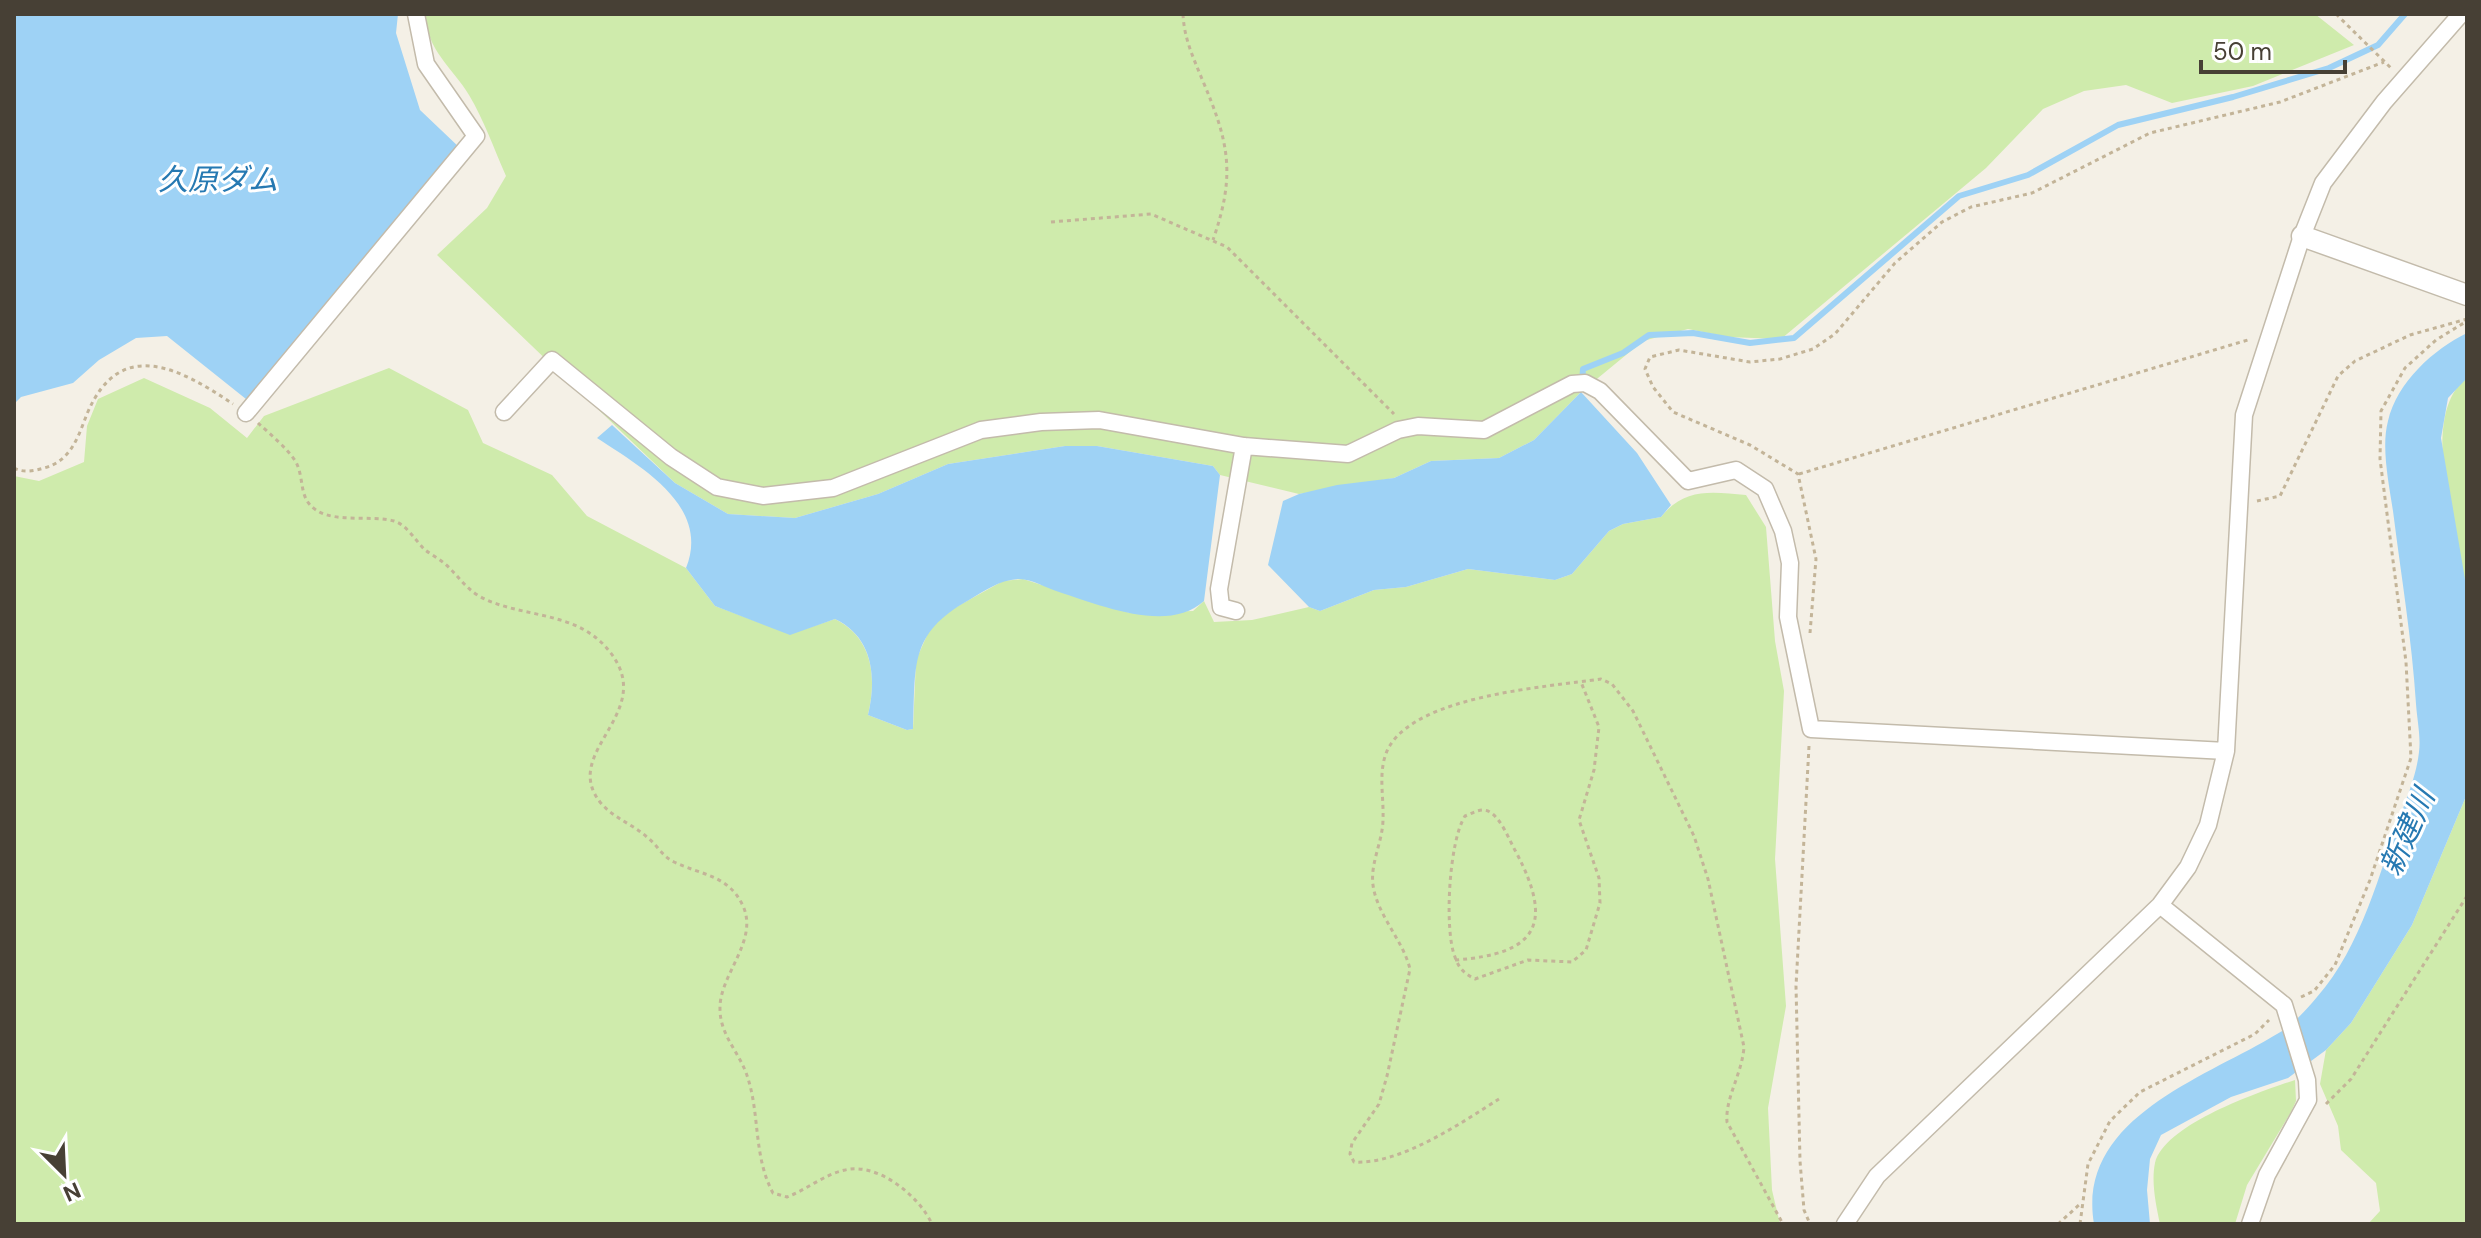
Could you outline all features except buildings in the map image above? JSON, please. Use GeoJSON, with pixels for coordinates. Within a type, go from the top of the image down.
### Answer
{"type":"FeatureCollection","features":[{"type":"Feature","properties":{"kind":"street"},"geometry":{"type":"LineString","coordinates":[[246,413],[476,136],[426,64],[416,14]]}},
{"type":"Feature","properties":{"kind":"street"},"geometry":{"type":"LineString","coordinates":[[1845,1224],[1877,1176],[2160,905],[2188,867],[2208,825],[2226,751],[2244,415],[2270,333],[2323,183],[2403,80],[2461,14]]}},
{"type":"Feature","properties":{"kind":"street"},"geometry":{"type":"LineString","coordinates":[[2302,236],[2467,295]]}},
{"type":"Feature","properties":{"kind":"street"},"geometry":{"type":"LineString","coordinates":[[504,412],[552,360],[671,457],[717,487],[763,496],[833,488],[981,430],[1041,422],[1099,420],[1244,446],[1348,454],[1408,428],[1484,430],[1572,384],[1585,383],[1600,391],[1688,481],[1736,470],[1765,489],[1783,531],[1790,563],[1788,617],[1811,729],[2226,751]]}},
{"type":"Feature","properties":{"kind":"street"},"geometry":{"type":"LineString","coordinates":[[1236,611],[1221,607],[1219,589],[1244,446]]}},
{"type":"Feature","properties":{"kind":"street"},"geometry":{"type":"LineString","coordinates":[[2160,905],[2284,1005],[2307,1080],[2308,1100],[2267,1175],[2250,1224]]}},
{"type":"Feature","properties":{"kind":"path"},"geometry":{"type":"LineString","coordinates":[[1183,14],[1189,49],[1227,145],[1229,177],[1225,206],[1213,240]]}},
{"type":"Feature","properties":{"kind":"path"},"geometry":{"type":"LineString","coordinates":[[2336,14],[2403,80]]}},
{"type":"Feature","properties":{"kind":"path"},"geometry":{"type":"LineString","coordinates":[[1810,642],[1816,559],[1812,527],[1798,474],[1750,445],[1673,412],[1645,369],[1650,357],[1679,350],[1750,362],[1780,359],[1813,349],[1835,334],[1895,263],[1942,222],[1971,207],[2032,193],[2150,133],[2280,102],[2384,62]]}},
{"type":"Feature","properties":{"kind":"path"},"geometry":{"type":"LineString","coordinates":[[1051,222],[1151,214],[1227,247],[1408,428]]}},
{"type":"Feature","properties":{"kind":"path"},"geometry":{"type":"LineString","coordinates":[[2237,505],[2280,496],[2338,376],[2355,361],[2410,335],[2467,320]]}},
{"type":"Feature","properties":{"kind":"path"},"geometry":{"type":"LineString","coordinates":[[2080,1224],[2088,1164],[2110,1121],[2140,1092],[2255,1034],[2284,1005],[2314,991],[2335,965],[2370,880],[2411,758],[2406,662],[2380,459],[2381,411],[2405,368],[2436,340],[2467,320]]}},
{"type":"Feature","properties":{"kind":"path"},"geometry":{"type":"LineString","coordinates":[[1798,474],[2270,333]]}},
{"type":"Feature","properties":{"kind":"path"},"geometry":{"type":"LineString","coordinates":[[14,468],[33,471],[56,465],[79,440],[88,412],[107,379],[127,368],[148,366],[190,375],[246,413],[295,462],[305,501],[319,513],[396,521],[446,565],[464,586],[483,598],[548,614],[589,633],[605,645],[623,675],[625,698],[592,762],[592,780],[598,799],[618,819],[635,828],[674,862],[717,877],[732,889],[744,907],[745,935],[725,980],[720,1014],[724,1031],[746,1072],[756,1147],[762,1173],[773,1193],[787,1197],[842,1170],[859,1168],[908,1192],[925,1209],[932,1224]]}},
{"type":"Feature","properties":{"kind":"path"},"geometry":{"type":"LineString","coordinates":[[1499,1099],[1455,1127],[1381,1159],[1354,1162],[1350,1154],[1352,1143],[1379,1104],[1410,969],[1406,953],[1372,883],[1383,828],[1382,771],[1389,747],[1397,737],[1432,714],[1474,698],[1601,679],[1622,695],[1633,711],[1694,836],[1708,879],[1744,1047],[1743,1068],[1726,1107],[1727,1122],[1783,1224]]}},
{"type":"Feature","properties":{"kind":"path"},"geometry":{"type":"LineString","coordinates":[[1455,960],[1480,958],[1519,944],[1538,919],[1537,899],[1530,879],[1500,823],[1492,812],[1481,809],[1465,816],[1454,844],[1450,940],[1455,960],[1463,972],[1475,979],[1528,960],[1572,962],[1586,950],[1600,903],[1599,878],[1579,820],[1597,758],[1599,727],[1581,682]]}},
{"type":"Feature","properties":{"kind":"path"},"geometry":{"type":"LineString","coordinates":[[1810,1224],[1804,1210],[1800,1161],[1796,986],[1811,729]]}},
{"type":"Feature","properties":{"kind":"path"},"geometry":{"type":"LineString","coordinates":[[2321,1108],[2351,1079],[2467,896]]}},
{"type":"Feature","properties":{"kind":"path"},"geometry":{"type":"LineString","coordinates":[[2058,1224],[2081,1203]]}},
{"type":"Feature","properties":{"kind":"green space"},"geometry":{"type":"Polygon","coordinates":[[[426,14],[2315,14],[2354,45],[2253,86],[2172,103],[2126,85],[2084,91],[2043,109],[1986,168],[1781,339],[1728,337],[1688,329],[1643,341],[1581,392],[1534,440],[1499,458],[1431,461],[1394,478],[1299,494],[1220,475],[1213,466],[1097,446],[1065,446],[948,464],[878,494],[795,518],[728,514],[675,483],[437,255],[487,208],[506,176],[463,85],[441,58],[430,38],[426,14]]]}},
{"type":"Feature","properties":{"kind":"green space"},"geometry":{"type":"Polygon","coordinates":[[[389,368],[468,410],[483,443],[552,475],[587,516],[686,568],[715,606],[790,634],[835,619],[848,627],[865,648],[872,673],[868,715],[907,730],[913,729],[916,660],[928,633],[940,616],[1003,581],[1023,579],[1130,613],[1193,611],[1204,601],[1214,622],[1252,620],[1309,607],[1320,611],[1374,590],[1406,587],[1468,569],[1555,580],[1572,574],[1609,531],[1623,524],[1661,517],[1670,507],[1689,496],[1722,493],[1746,495],[1766,527],[1775,641],[1784,691],[1775,859],[1786,1006],[1768,1108],[1772,1190],[1780,1224],[14,1224],[14,476],[39,481],[84,462],[87,426],[98,399],[144,378],[210,408],[247,438],[264,416],[389,368]]]}},
{"type":"Feature","properties":{"kind":"green space"},"geometry":{"type":"Polygon","coordinates":[[[2467,378],[2467,591],[2449,510],[2442,448],[2444,419],[2452,395],[2467,378]]]}},
{"type":"Feature","properties":{"kind":"green space"},"geometry":{"type":"Polygon","coordinates":[[[2467,794],[2467,1224],[2368,1224],[2380,1211],[2376,1183],[2341,1150],[2338,1126],[2320,1084],[2326,1050],[2351,1023],[2412,925],[2467,794]]]}},
{"type":"Feature","properties":{"kind":"green space"},"geometry":{"type":"Polygon","coordinates":[[[2295,1080],[2296,1101],[2247,1185],[2235,1224],[2160,1224],[2154,1178],[2155,1163],[2162,1149],[2176,1135],[2215,1111],[2295,1080]]]}},
{"type":"Feature","properties":{"kind":"water","name":"久原ダム"},"geometry":{"type":"Polygon","coordinates":[[[14,14],[398,14],[396,33],[420,110],[461,149],[251,403],[167,336],[136,338],[99,360],[73,383],[21,397],[14,404],[14,14]]]}},
{"type":"Feature","properties":{"kind":"water","name":"新建川"},"geometry":{"type":"Polygon","coordinates":[[[2467,333],[2467,378],[2448,398],[2441,438],[2467,591],[2467,794],[2412,925],[2351,1023],[2326,1050],[2288,1078],[2231,1097],[2161,1135],[2150,1159],[2147,1190],[2150,1224],[2094,1224],[2094,1187],[2105,1156],[2125,1129],[2183,1086],[2293,1022],[2333,977],[2358,932],[2412,782],[2419,746],[2409,632],[2386,466],[2386,431],[2393,407],[2408,380],[2442,348],[2467,333]]]}},
{"type":"Feature","properties":{"kind":"water"},"geometry":{"type":"Polygon","coordinates":[[[1581,392],[1637,453],[1671,505],[1661,517],[1623,524],[1609,531],[1572,574],[1555,580],[1468,569],[1406,587],[1374,590],[1320,611],[1309,607],[1268,565],[1283,501],[1337,485],[1394,478],[1431,461],[1499,458],[1534,440],[1581,392]]]}},
{"type":"Feature","properties":{"kind":"water"},"geometry":{"type":"Polygon","coordinates":[[[612,425],[675,483],[728,514],[795,518],[878,494],[948,464],[1065,446],[1097,446],[1213,466],[1220,475],[1204,601],[1189,611],[1153,616],[1113,609],[1024,579],[999,584],[949,613],[925,639],[916,669],[913,729],[907,730],[868,715],[872,673],[865,647],[848,627],[835,619],[790,635],[715,606],[686,568],[691,546],[689,526],[680,507],[651,476],[597,438],[612,425]]]}},
{"type":"Feature","properties":{"kind":"waterway"},"geometry":{"type":"LineString","coordinates":[[1582,383],[1583,369],[1623,353],[1649,335],[1693,333],[1750,343],[1794,338],[1959,196],[2028,175],[2118,125],[2233,97],[2329,68],[2378,45],[2405,14]]}}]}
